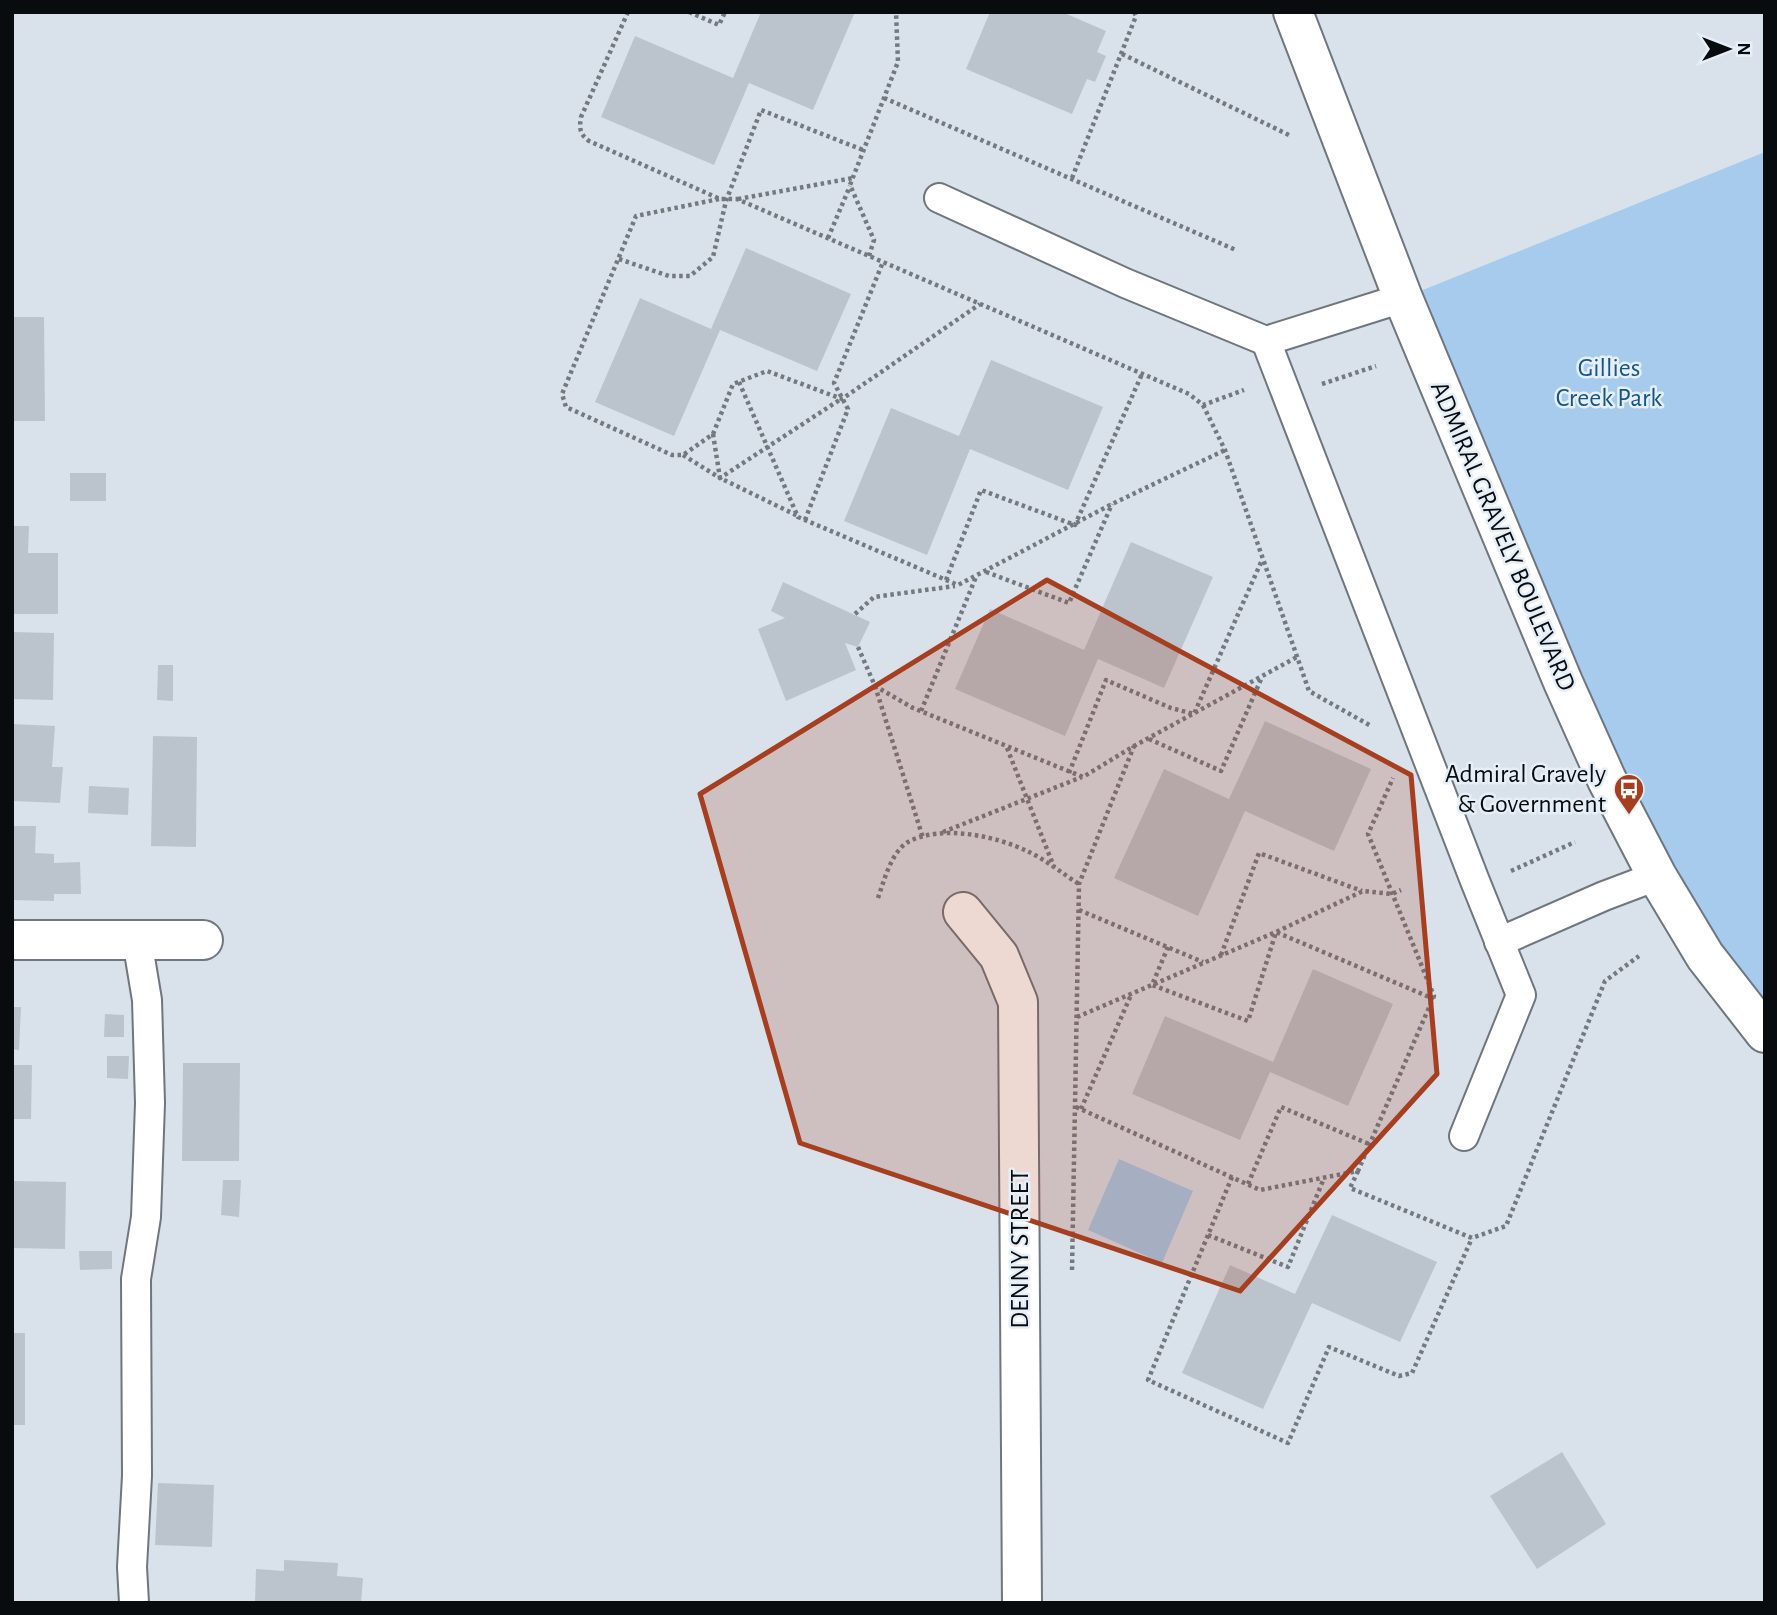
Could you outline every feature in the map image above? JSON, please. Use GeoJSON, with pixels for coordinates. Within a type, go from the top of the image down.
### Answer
{"type":"FeatureCollection","features":[{"type":"Feature","properties":{"kind":"street","name":"ADMIRAL GRAVELY BOULEVARD"},"geometry":{"type":"LineString","coordinates":[[1293,12],[1404,298],[1563,682],[1607,780],[1657,876],[1705,956],[1765,1033]]}},
{"type":"Feature","properties":{"kind":"street","name":"DENNY STREET"},"geometry":{"type":"LineString","coordinates":[[963,912],[999,956],[1018,1002],[1022,1603]]}},
{"type":"Feature","properties":{"kind":"street"},"geometry":{"type":"LineString","coordinates":[[12,940],[203,940]]}},
{"type":"Feature","properties":{"kind":"lane"},"geometry":{"type":"LineString","coordinates":[[939,198],[1125,282],[1266,341],[1404,298]]}},
{"type":"Feature","properties":{"kind":"lane"},"geometry":{"type":"LineString","coordinates":[[1266,341],[1521,995],[1464,1136]]}},
{"type":"Feature","properties":{"kind":"lane"},"geometry":{"type":"LineString","coordinates":[[1499,942],[1657,876]]}},
{"type":"Feature","properties":{"kind":"lane"},"geometry":{"type":"LineString","coordinates":[[134,1603],[132,1567],[137,1476],[136,1279],[146,1217],[150,1103],[147,1000],[137,940]]}},
{"type":"Feature","properties":{"kind":"path"},"geometry":{"type":"LineString","coordinates":[[628,12],[581,117],[581,135],[589,141],[723,200]]}},
{"type":"Feature","properties":{"kind":"path"},"geometry":{"type":"LineString","coordinates":[[689,12],[719,24],[725,12]]}},
{"type":"Feature","properties":{"kind":"path"},"geometry":{"type":"LineString","coordinates":[[828,238],[898,62],[896,12]]}},
{"type":"Feature","properties":{"kind":"path"},"geometry":{"type":"LineString","coordinates":[[1072,178],[1122,54],[1136,16],[1134,12]]}},
{"type":"Feature","properties":{"kind":"path"},"geometry":{"type":"LineString","coordinates":[[1122,54],[1291,136]]}},
{"type":"Feature","properties":{"kind":"path"},"geometry":{"type":"LineString","coordinates":[[884,98],[1236,250]]}},
{"type":"Feature","properties":{"kind":"path"},"geometry":{"type":"LineString","coordinates":[[619,259],[668,276],[690,276],[713,257],[723,200],[761,110],[863,150]]}},
{"type":"Feature","properties":{"kind":"path"},"geometry":{"type":"LineString","coordinates":[[853,178],[636,216],[562,394],[566,407],[672,455],[683,455],[720,478],[798,517],[958,585]]}},
{"type":"Feature","properties":{"kind":"path"},"geometry":{"type":"LineString","coordinates":[[850,185],[874,240],[869,256]]}},
{"type":"Feature","properties":{"kind":"path"},"geometry":{"type":"LineString","coordinates":[[737,199],[1189,394],[1203,405],[1225,450],[1309,691],[1377,729]]}},
{"type":"Feature","properties":{"kind":"path"},"geometry":{"type":"LineString","coordinates":[[805,520],[848,409],[834,383],[883,262]]}},
{"type":"Feature","properties":{"kind":"path"},"geometry":{"type":"LineString","coordinates":[[720,478],[842,399],[980,304]]}},
{"type":"Feature","properties":{"kind":"path"},"geometry":{"type":"LineString","coordinates":[[1311,387],[1376,366]]}},
{"type":"Feature","properties":{"kind":"path"},"geometry":{"type":"LineString","coordinates":[[720,478],[713,434],[733,384],[767,372],[842,399]]}},
{"type":"Feature","properties":{"kind":"path"},"geometry":{"type":"LineString","coordinates":[[1075,525],[1142,374]]}},
{"type":"Feature","properties":{"kind":"path"},"geometry":{"type":"LineString","coordinates":[[739,382],[798,517]]}},
{"type":"Feature","properties":{"kind":"path"},"geometry":{"type":"LineString","coordinates":[[1203,405],[1251,388]]}},
{"type":"Feature","properties":{"kind":"path"},"geometry":{"type":"LineString","coordinates":[[683,455],[713,434]]}},
{"type":"Feature","properties":{"kind":"path"},"geometry":{"type":"LineString","coordinates":[[855,614],[874,597],[958,585],[1112,504],[1225,450]]}},
{"type":"Feature","properties":{"kind":"path"},"geometry":{"type":"LineString","coordinates":[[946,580],[981,490],[1075,525]]}},
{"type":"Feature","properties":{"kind":"path"},"geometry":{"type":"LineString","coordinates":[[985,571],[1069,603],[1112,504]]}},
{"type":"Feature","properties":{"kind":"path"},"geometry":{"type":"LineString","coordinates":[[1194,714],[1262,559]]}},
{"type":"Feature","properties":{"kind":"path"},"geometry":{"type":"LineString","coordinates":[[921,712],[977,576]]}},
{"type":"Feature","properties":{"kind":"path"},"geometry":{"type":"LineString","coordinates":[[858,647],[875,686],[923,838]]}},
{"type":"Feature","properties":{"kind":"path"},"geometry":{"type":"LineString","coordinates":[[878,898],[891,863],[907,843],[1083,777],[1297,657]]}},
{"type":"Feature","properties":{"kind":"path"},"geometry":{"type":"LineString","coordinates":[[1149,739],[1221,771],[1262,676]]}},
{"type":"Feature","properties":{"kind":"path"},"geometry":{"type":"LineString","coordinates":[[1069,773],[1106,680],[1171,708],[1194,714]]}},
{"type":"Feature","properties":{"kind":"path"},"geometry":{"type":"LineString","coordinates":[[875,686],[921,712],[1083,777]]}},
{"type":"Feature","properties":{"kind":"path"},"geometry":{"type":"LineString","coordinates":[[1072,1270],[1079,1108],[1079,884],[1134,746]]}},
{"type":"Feature","properties":{"kind":"path"},"geometry":{"type":"LineString","coordinates":[[1007,748],[1054,868]]}},
{"type":"Feature","properties":{"kind":"path"},"geometry":{"type":"LineString","coordinates":[[1079,1108],[1260,1190],[1358,1171],[1434,999],[1368,834],[1393,777]]}},
{"type":"Feature","properties":{"kind":"path"},"geometry":{"type":"LineString","coordinates":[[939,833],[982,835],[1029,852],[1079,884]]}},
{"type":"Feature","properties":{"kind":"path"},"geometry":{"type":"LineString","coordinates":[[1532,862],[1575,842]]}},
{"type":"Feature","properties":{"kind":"path"},"geometry":{"type":"LineString","coordinates":[[1220,955],[1259,853],[1363,891],[1392,894],[1401,890]]}},
{"type":"Feature","properties":{"kind":"path"},"geometry":{"type":"LineString","coordinates":[[1077,1017],[1276,932],[1363,891]]}},
{"type":"Feature","properties":{"kind":"path"},"geometry":{"type":"LineString","coordinates":[[1079,910],[1204,962]]}},
{"type":"Feature","properties":{"kind":"path"},"geometry":{"type":"LineString","coordinates":[[1276,932],[1434,999]]}},
{"type":"Feature","properties":{"kind":"path"},"geometry":{"type":"LineString","coordinates":[[1152,985],[1248,1021],[1276,932]]}},
{"type":"Feature","properties":{"kind":"path"},"geometry":{"type":"LineString","coordinates":[[1152,985],[1168,947]]}},
{"type":"Feature","properties":{"kind":"path"},"geometry":{"type":"LineString","coordinates":[[1616,971],[1639,956]]}},
{"type":"Feature","properties":{"kind":"path"},"geometry":{"type":"LineString","coordinates":[[1079,1108],[1131,995]]}},
{"type":"Feature","properties":{"kind":"path"},"geometry":{"type":"LineString","coordinates":[[1248,1184],[1281,1107],[1369,1144]]}},
{"type":"Feature","properties":{"kind":"path"},"geometry":{"type":"LineString","coordinates":[[1232,1177],[1148,1380],[1288,1443],[1329,1347],[1399,1376],[1412,1373],[1472,1238]]}},
{"type":"Feature","properties":{"kind":"path"},"geometry":{"type":"LineString","coordinates":[[1208,1235],[1288,1267],[1324,1177]]}},
{"type":"Feature","properties":{"kind":"highlighted area"},"geometry":{"type":"Polygon","coordinates":[[[1047,580],[1411,775],[1437,1074],[1240,1291],[800,1143],[700,794],[1047,580]]]}},
{"type":"Feature","properties":{"kind":"green space","name":"Gillies Creek Park"},"geometry":{"type":"Polygon","coordinates":[[[1765,152],[1765,1033],[1705,956],[1403,298],[1765,152]]]}},
{"type":"Feature","properties":{"kind":"green space"},"geometry":{"type":"Polygon","coordinates":[[[1119,1159],[1193,1191],[1162,1263],[1088,1230],[1119,1159]]]}},
{"type":"Feature","properties":{"kind":"building"},"geometry":{"type":"Polygon","coordinates":[[[761,12],[855,12],[813,110],[749,83],[714,165],[601,117],[635,36],[733,78],[761,12]]]}},
{"type":"Feature","properties":{"kind":"building"},"geometry":{"type":"Polygon","coordinates":[[[990,12],[1062,12],[1106,31],[1097,52],[1106,56],[1095,82],[1087,79],[1072,114],[966,69],[990,12]]]}},
{"type":"Feature","properties":{"kind":"building"},"geometry":{"type":"Polygon","coordinates":[[[746,248],[851,294],[817,371],[720,330],[674,436],[595,402],[640,298],[711,329],[746,248]]]}},
{"type":"Feature","properties":{"kind":"building"},"geometry":{"type":"Polygon","coordinates":[[[12,317],[44,317],[45,421],[12,421],[12,317]]]}},
{"type":"Feature","properties":{"kind":"building"},"geometry":{"type":"Polygon","coordinates":[[[991,360],[1103,407],[1068,490],[970,449],[927,555],[844,521],[891,408],[959,436],[991,360]]]}},
{"type":"Feature","properties":{"kind":"building"},"geometry":{"type":"Polygon","coordinates":[[[70,473],[106,473],[106,501],[70,501],[70,473]]]}},
{"type":"Feature","properties":{"kind":"building"},"geometry":{"type":"Polygon","coordinates":[[[12,526],[29,526],[28,553],[58,553],[58,614],[12,614],[12,526]]]}},
{"type":"Feature","properties":{"kind":"building"},"geometry":{"type":"Polygon","coordinates":[[[1131,542],[1213,577],[1164,688],[1098,659],[1065,736],[955,689],[990,609],[1084,650],[1131,542]]]}},
{"type":"Feature","properties":{"kind":"building"},"geometry":{"type":"Polygon","coordinates":[[[783,582],[870,622],[858,647],[845,643],[856,670],[786,701],[758,629],[785,618],[771,611],[783,582]]]}},
{"type":"Feature","properties":{"kind":"building"},"geometry":{"type":"Polygon","coordinates":[[[12,632],[54,633],[53,700],[12,699],[12,632]]]}},
{"type":"Feature","properties":{"kind":"building"},"geometry":{"type":"Polygon","coordinates":[[[158,665],[173,665],[173,701],[157,700],[158,665]]]}},
{"type":"Feature","properties":{"kind":"building"},"geometry":{"type":"Polygon","coordinates":[[[1265,721],[1371,769],[1334,851],[1245,811],[1198,916],[1114,878],[1164,769],[1229,799],[1265,721]]]}},
{"type":"Feature","properties":{"kind":"building"},"geometry":{"type":"Polygon","coordinates":[[[12,724],[55,726],[52,767],[63,767],[60,803],[12,801],[12,724]]]}},
{"type":"Feature","properties":{"kind":"building"},"geometry":{"type":"Polygon","coordinates":[[[153,736],[197,737],[196,847],[151,846],[153,736]]]}},
{"type":"Feature","properties":{"kind":"building"},"geometry":{"type":"Polygon","coordinates":[[[89,786],[129,788],[128,815],[88,813],[89,786]]]}},
{"type":"Feature","properties":{"kind":"building"},"geometry":{"type":"Polygon","coordinates":[[[12,826],[36,826],[35,853],[54,854],[54,863],[80,862],[81,894],[54,894],[54,901],[12,900],[12,826]]]}},
{"type":"Feature","properties":{"kind":"building"},"geometry":{"type":"Polygon","coordinates":[[[1313,969],[1393,1004],[1348,1106],[1270,1072],[1240,1140],[1132,1094],[1165,1016],[1273,1062],[1313,969]]]}},
{"type":"Feature","properties":{"kind":"building"},"geometry":{"type":"Polygon","coordinates":[[[12,1007],[21,1007],[19,1050],[12,1049],[12,1007]]]}},
{"type":"Feature","properties":{"kind":"building"},"geometry":{"type":"Polygon","coordinates":[[[105,1014],[124,1015],[124,1037],[104,1037],[105,1014]]]}},
{"type":"Feature","properties":{"kind":"building"},"geometry":{"type":"Polygon","coordinates":[[[107,1056],[129,1056],[128,1079],[107,1078],[107,1056]]]}},
{"type":"Feature","properties":{"kind":"building"},"geometry":{"type":"Polygon","coordinates":[[[183,1063],[240,1063],[239,1161],[182,1161],[183,1063]]]}},
{"type":"Feature","properties":{"kind":"building"},"geometry":{"type":"Polygon","coordinates":[[[12,1065],[32,1065],[31,1119],[12,1119],[12,1065]]]}},
{"type":"Feature","properties":{"kind":"building"},"geometry":{"type":"Polygon","coordinates":[[[223,1180],[241,1180],[239,1217],[221,1215],[223,1180]]]}},
{"type":"Feature","properties":{"kind":"building"},"geometry":{"type":"Polygon","coordinates":[[[12,1181],[66,1182],[65,1249],[12,1248],[12,1181]]]}},
{"type":"Feature","properties":{"kind":"building"},"geometry":{"type":"Polygon","coordinates":[[[1332,1215],[1437,1262],[1400,1342],[1312,1303],[1263,1409],[1182,1373],[1230,1265],[1295,1294],[1332,1215]]]}},
{"type":"Feature","properties":{"kind":"building"},"geometry":{"type":"Polygon","coordinates":[[[79,1251],[112,1251],[112,1269],[80,1270],[79,1251]]]}},
{"type":"Feature","properties":{"kind":"building"},"geometry":{"type":"Polygon","coordinates":[[[12,1333],[25,1333],[25,1425],[12,1425],[12,1333]]]}},
{"type":"Feature","properties":{"kind":"building"},"geometry":{"type":"Polygon","coordinates":[[[1562,1452],[1606,1524],[1537,1569],[1490,1496],[1562,1452]]]}},
{"type":"Feature","properties":{"kind":"building"},"geometry":{"type":"Polygon","coordinates":[[[158,1483],[214,1485],[212,1547],[155,1545],[158,1483]]]}},
{"type":"Feature","properties":{"kind":"building"},"geometry":{"type":"Polygon","coordinates":[[[284,1560],[338,1563],[337,1576],[363,1578],[361,1603],[255,1603],[256,1569],[284,1571],[284,1560]]]}},
{"type":"Feature","properties":{"kind":"place","name":"Admiral Gravely & Government"},"geometry":{"type":"Point","coordinates":[1629,816]}}]}
